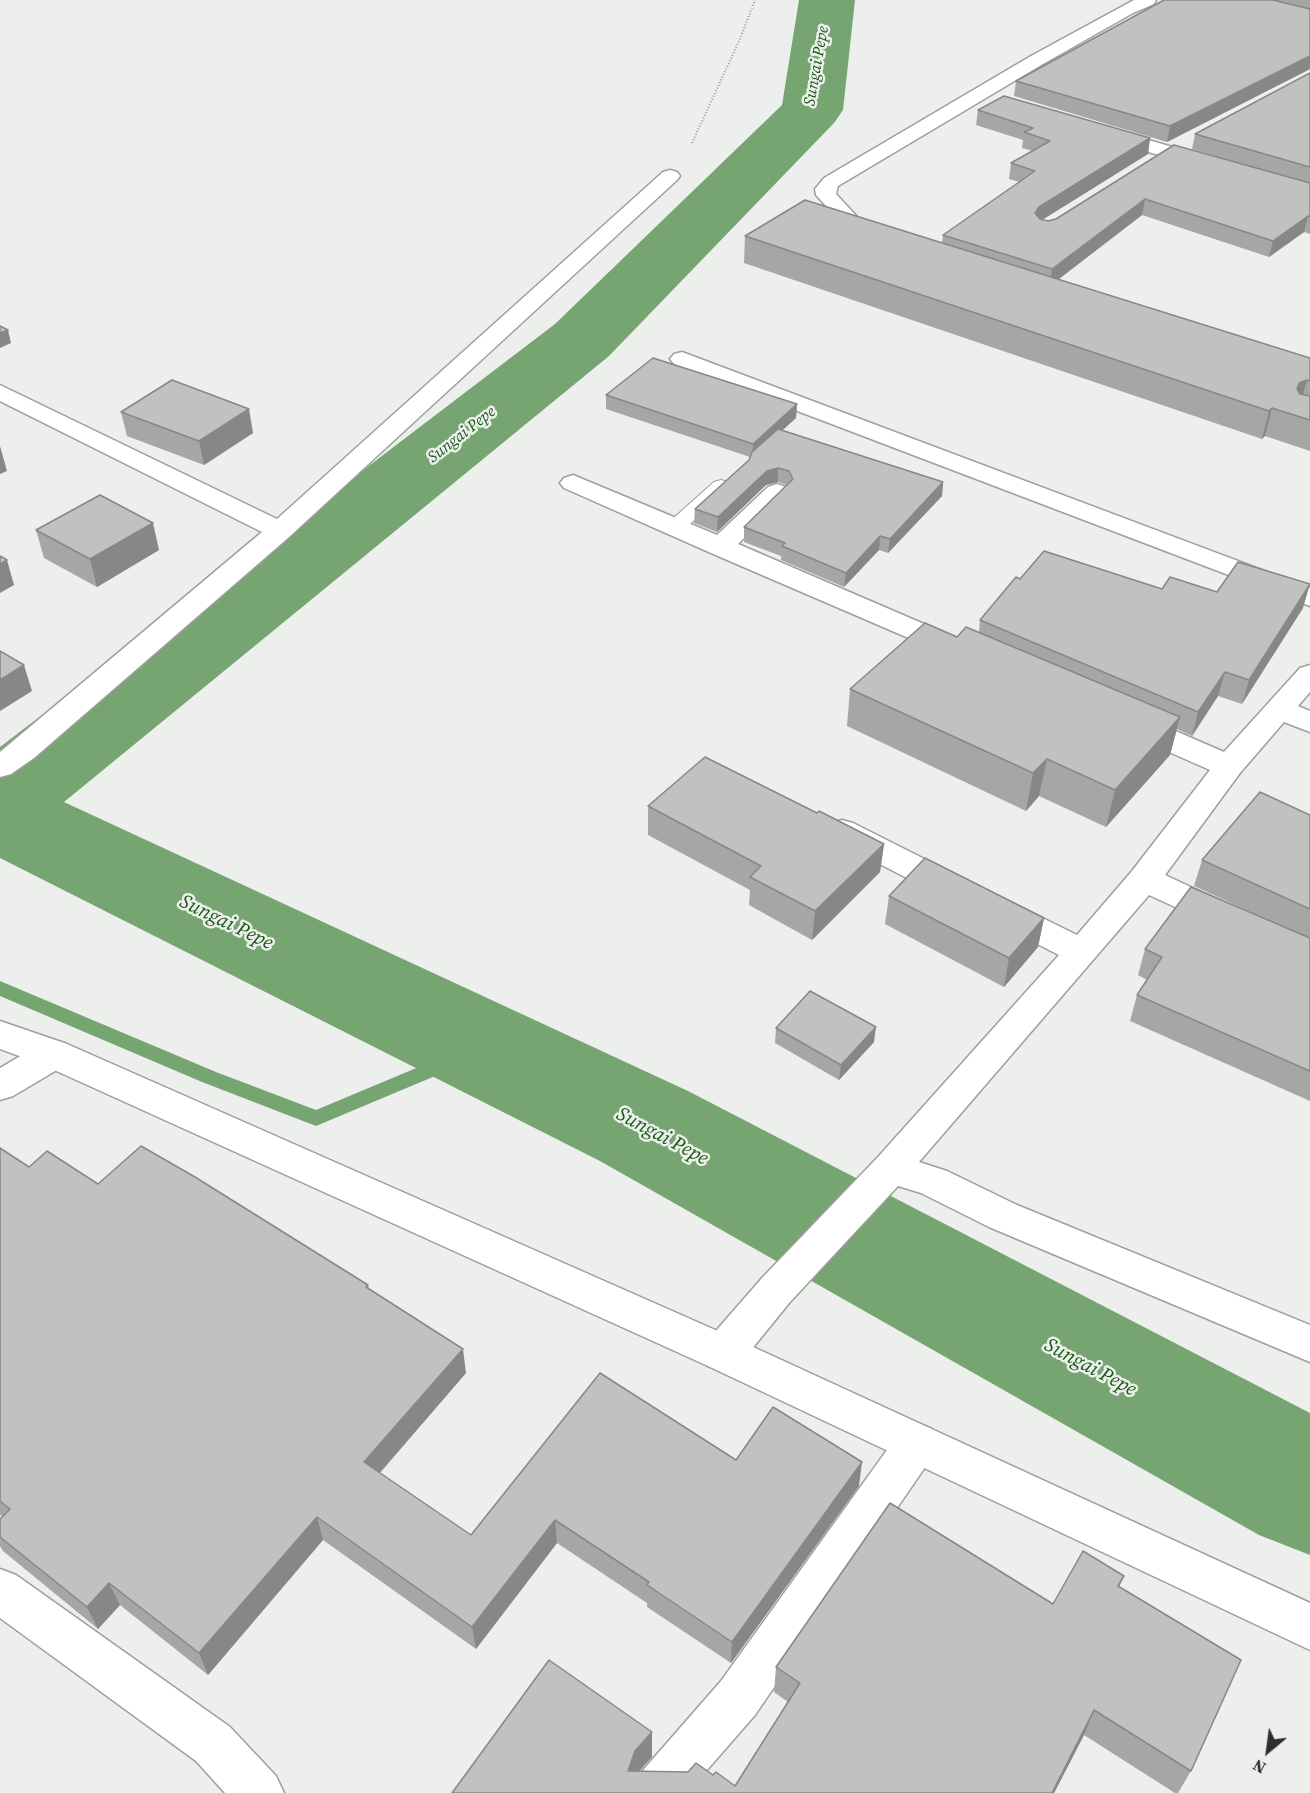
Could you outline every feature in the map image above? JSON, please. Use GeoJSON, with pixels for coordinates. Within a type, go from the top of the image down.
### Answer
{"type":"FeatureCollection","features":[{"type":"Feature","properties":{"kind":"street"},"geometry":{"type":"LineString","coordinates":[[893,246],[868,235],[855,226],[826,195],[825,189],[831,182],[1117,15],[1148,0]]}},
{"type":"Feature","properties":{"kind":"street"},"geometry":{"type":"LineString","coordinates":[[978,96],[1000,103]]}},
{"type":"Feature","properties":{"kind":"street"},"geometry":{"type":"LineString","coordinates":[[1090,129],[1222,167]]}},
{"type":"Feature","properties":{"kind":"street"},"geometry":{"type":"LineString","coordinates":[[1148,164],[1188,141]]}},
{"type":"Feature","properties":{"kind":"street"},"geometry":{"type":"LineString","coordinates":[[8,752],[280,531],[670,176]]}},
{"type":"Feature","properties":{"kind":"street"},"geometry":{"type":"LineString","coordinates":[[682,358],[1310,598]]}},
{"type":"Feature","properties":{"kind":"street"},"geometry":{"type":"LineString","coordinates":[[0,392],[280,531]]}},
{"type":"Feature","properties":{"kind":"street"},"geometry":{"type":"LineString","coordinates":[[573,483],[980,659]]}},
{"type":"Feature","properties":{"kind":"street"},"geometry":{"type":"LineString","coordinates":[[720,547],[777,492]]}},
{"type":"Feature","properties":{"kind":"street"},"geometry":{"type":"LineString","coordinates":[[723,1353],[776,1290],[891,1168],[1082,952],[1144,879],[1229,766],[1310,674]]}},
{"type":"Feature","properties":{"kind":"street"},"geometry":{"type":"LineString","coordinates":[[1278,709],[1310,722]]}},
{"type":"Feature","properties":{"kind":"street"},"geometry":{"type":"LineString","coordinates":[[1110,714],[1229,766]]}},
{"type":"Feature","properties":{"kind":"street"},"geometry":{"type":"LineString","coordinates":[[820,821],[1082,952]]}},
{"type":"Feature","properties":{"kind":"street"},"geometry":{"type":"LineString","coordinates":[[1144,879],[1248,927]]}},
{"type":"Feature","properties":{"kind":"street"},"geometry":{"type":"LineString","coordinates":[[0,1035],[54,1054],[723,1353],[1310,1627]]}},
{"type":"Feature","properties":{"kind":"street"},"geometry":{"type":"LineString","coordinates":[[0,1086],[54,1054]]}},
{"type":"Feature","properties":{"kind":"street"},"geometry":{"type":"LineString","coordinates":[[891,1168],[934,1182],[1003,1216],[1310,1344]]}},
{"type":"Feature","properties":{"kind":"street"},"geometry":{"type":"LineString","coordinates":[[655,1793],[738,1698],[917,1443]]}},
{"type":"Feature","properties":{"kind":"street"},"geometry":{"type":"LineString","coordinates":[[0,1591],[213,1744],[259,1793]]}},
{"type":"Feature","properties":{"kind":"lane"},"geometry":{"type":"LineString","coordinates":[[675,528],[732,476]]}},
{"type":"Feature","properties":{"kind":"path"},"geometry":{"type":"LineString","coordinates":[[670,176],[692,143],[740,39],[755,0]]}},
{"type":"Feature","properties":{"kind":"building"},"geometry":{"type":"Polygon","coordinates":[[[1164,0],[1273,0],[1310,9],[1310,56],[1170,126],[1016,81],[1164,0]]]}},
{"type":"Feature","properties":{"kind":"building"},"geometry":{"type":"Polygon","coordinates":[[[1310,73],[1310,167],[1195,134],[1310,73]]]}},
{"type":"Feature","properties":{"kind":"building"},"geometry":{"type":"Polygon","coordinates":[[[1004,96],[1150,138],[1039,207],[1035,213],[1040,219],[1048,221],[1056,219],[1174,145],[1310,183],[1310,217],[1308,216],[1273,241],[1145,199],[1052,269],[943,235],[1035,171],[1011,163],[1050,141],[1024,132],[1033,128],[978,110],[1004,96]]]}},
{"type":"Feature","properties":{"kind":"building"},"geometry":{"type":"Polygon","coordinates":[[[805,200],[1310,358],[1310,381],[1299,383],[1297,389],[1300,394],[1310,396],[1310,420],[1272,408],[1269,411],[745,236],[805,200]]]}},
{"type":"Feature","properties":{"kind":"building"},"geometry":{"type":"Polygon","coordinates":[[[0,326],[8,330],[0,333],[0,326]]]}},
{"type":"Feature","properties":{"kind":"building"},"geometry":{"type":"Polygon","coordinates":[[[653,358],[797,404],[753,444],[606,395],[653,358]]]}},
{"type":"Feature","properties":{"kind":"building"},"geometry":{"type":"Polygon","coordinates":[[[172,380],[249,409],[199,441],[121,412],[172,380]]]}},
{"type":"Feature","properties":{"kind":"building"},"geometry":{"type":"Polygon","coordinates":[[[778,429],[943,482],[890,539],[880,536],[846,573],[782,546],[785,543],[744,527],[793,479],[789,471],[778,468],[767,471],[718,517],[695,509],[749,460],[752,452],[778,429]]]}},
{"type":"Feature","properties":{"kind":"building"},"geometry":{"type":"Polygon","coordinates":[[[100,495],[153,523],[90,559],[36,530],[100,495]]]}},
{"type":"Feature","properties":{"kind":"building"},"geometry":{"type":"Polygon","coordinates":[[[1044,551],[1162,589],[1170,577],[1217,592],[1238,562],[1310,584],[1249,680],[1225,672],[1198,712],[980,620],[1016,577],[1020,579],[1044,551]]]}},
{"type":"Feature","properties":{"kind":"building"},"geometry":{"type":"Polygon","coordinates":[[[0,556],[7,560],[0,564],[0,556]]]}},
{"type":"Feature","properties":{"kind":"building"},"geometry":{"type":"Polygon","coordinates":[[[925,623],[957,637],[966,627],[1180,717],[1115,790],[1047,759],[1033,773],[850,689],[925,623]]]}},
{"type":"Feature","properties":{"kind":"building"},"geometry":{"type":"Polygon","coordinates":[[[0,651],[24,665],[0,680],[0,651]]]}},
{"type":"Feature","properties":{"kind":"building"},"geometry":{"type":"Polygon","coordinates":[[[705,757],[884,844],[815,911],[750,877],[761,866],[648,806],[705,757]]]}},
{"type":"Feature","properties":{"kind":"building"},"geometry":{"type":"Polygon","coordinates":[[[1260,792],[1310,815],[1310,909],[1202,860],[1260,792]]]}},
{"type":"Feature","properties":{"kind":"building"},"geometry":{"type":"Polygon","coordinates":[[[925,858],[1044,918],[1009,958],[889,896],[925,858]]]}},
{"type":"Feature","properties":{"kind":"building"},"geometry":{"type":"Polygon","coordinates":[[[1191,887],[1310,938],[1310,1071],[1137,995],[1162,957],[1145,949],[1191,887]]]}},
{"type":"Feature","properties":{"kind":"building"},"geometry":{"type":"Polygon","coordinates":[[[810,991],[876,1027],[841,1065],[776,1028],[810,991]]]}},
{"type":"Feature","properties":{"kind":"building"},"geometry":{"type":"Polygon","coordinates":[[[141,1146],[368,1285],[366,1287],[463,1349],[364,1462],[471,1535],[600,1373],[736,1460],[773,1407],[862,1462],[732,1642],[647,1585],[649,1582],[555,1520],[472,1627],[317,1517],[199,1653],[109,1583],[87,1607],[0,1537],[0,1519],[10,1509],[0,1501],[0,1148],[29,1167],[47,1151],[98,1184],[141,1146]]]}},
{"type":"Feature","properties":{"kind":"building"},"geometry":{"type":"Polygon","coordinates":[[[890,1503],[1053,1604],[1083,1551],[1124,1576],[1118,1586],[1241,1660],[1191,1771],[1094,1710],[1052,1793],[452,1793],[549,1660],[652,1732],[635,1751],[628,1771],[688,1772],[696,1763],[713,1775],[716,1772],[735,1786],[800,1683],[776,1667],[890,1503]]]}},
{"type":"Feature","properties":{"kind":"waterway","name":"Sungai Pepe"},"geometry":{"type":"LineString","coordinates":[[0,800],[582,340],[812,110],[827,0]]}},
{"type":"Feature","properties":{"kind":"waterway","name":"Sungai Pepe"},"geometry":{"type":"LineString","coordinates":[[0,814],[644,1126],[1310,1487]]}},
{"type":"Feature","properties":{"kind":"waterway"},"geometry":{"type":"LineString","coordinates":[[0,988],[209,1077],[316,1118],[483,1048]]}}]}
